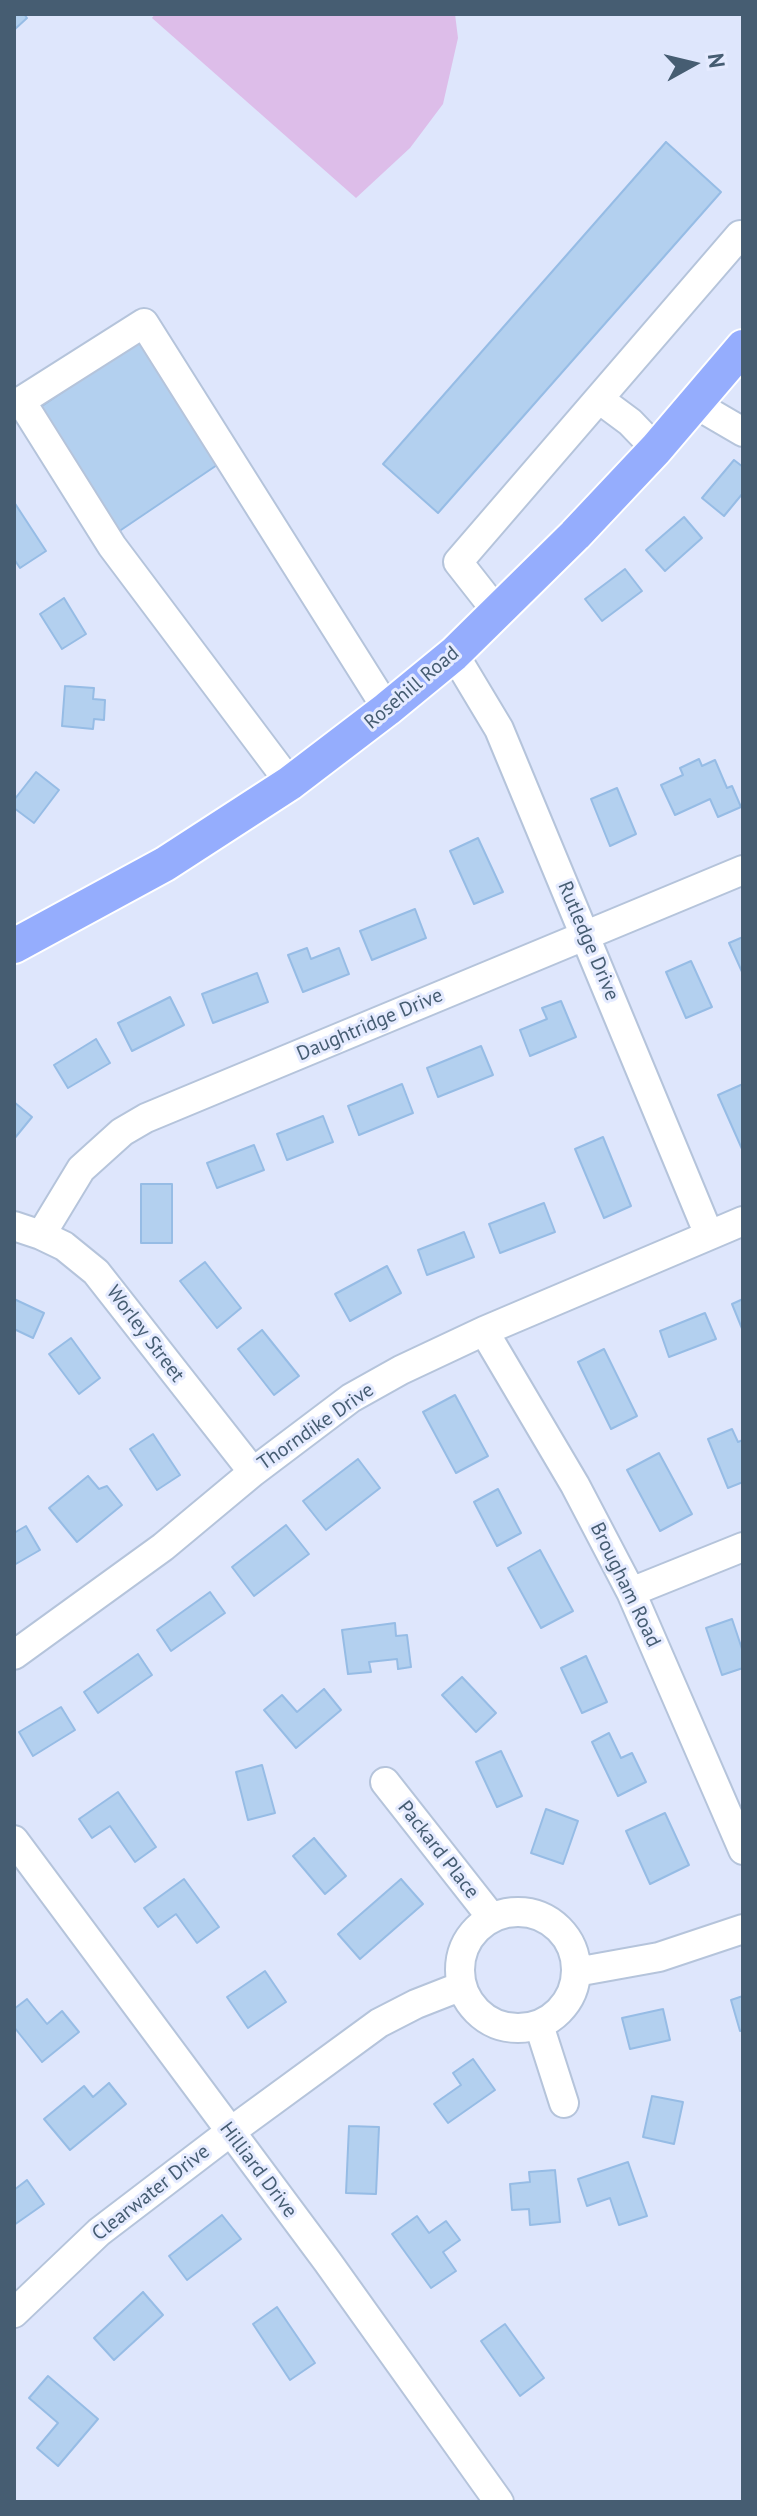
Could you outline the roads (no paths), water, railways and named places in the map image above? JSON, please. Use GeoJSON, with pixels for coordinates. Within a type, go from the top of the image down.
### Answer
{"type":"FeatureCollection","features":[{"type":"Feature","properties":{"kind":"main road","name":"Rosehill Road"},"geometry":{"type":"LineString","coordinates":[[14,946],[165,864],[290,783],[454,654],[498,613],[656,449],[743,347]]}},
{"type":"Feature","properties":{"kind":"street"},"geometry":{"type":"LineString","coordinates":[[498,613],[458,562],[742,234]]}},
{"type":"Feature","properties":{"kind":"street"},"geometry":{"type":"LineString","coordinates":[[290,783],[112,546],[21,401],[144,323],[387,709]]}},
{"type":"Feature","properties":{"kind":"street"},"geometry":{"type":"LineString","coordinates":[[599,399],[630,422],[656,449]]}},
{"type":"Feature","properties":{"kind":"street"},"geometry":{"type":"LineString","coordinates":[[695,404],[743,432]]}},
{"type":"Feature","properties":{"kind":"street","name":"Rutledge Drive"},"geometry":{"type":"LineString","coordinates":[[454,654],[499,729],[709,1235]]}},
{"type":"Feature","properties":{"kind":"street","name":"Daughtridge Drive"},"geometry":{"type":"LineString","coordinates":[[27,1231],[81,1169],[122,1132],[161,1112],[743,870]]}},
{"type":"Feature","properties":{"kind":"street","name":"Thorndike Drive"},"geometry":{"type":"LineString","coordinates":[[14,1655],[163,1547],[253,1472],[351,1398],[401,1370],[484,1331],[743,1221]]}},
{"type":"Feature","properties":{"kind":"street","name":"Worley Street"},"geometry":{"type":"LineString","coordinates":[[27,1231],[75,1254],[96,1272],[253,1472]]}},
{"type":"Feature","properties":{"kind":"street","name":"Brougham Road"},"geometry":{"type":"LineString","coordinates":[[484,1331],[575,1485],[631,1592],[743,1850]]}},
{"type":"Feature","properties":{"kind":"street"},"geometry":{"type":"LineString","coordinates":[[631,1592],[743,1547]]}},
{"type":"Feature","properties":{"kind":"street","name":"Packard Place"},"geometry":{"type":"LineString","coordinates":[[385,1782],[492,1918]]}},
{"type":"Feature","properties":{"kind":"street","name":"Hilliard Drive"},"geometry":{"type":"LineString","coordinates":[[14,1840],[327,2261],[499,2502]]}},
{"type":"Feature","properties":{"kind":"street"},"geometry":{"type":"LineString","coordinates":[[511,1912],[531,1913],[550,1921],[565,1934],[574,1952],[576,1972],[566,2004],[553,2017],[525,2028],[498,2025],[476,2010],[462,1986],[461,1959],[471,1935],[492,1918],[511,1912]]}},
{"type":"Feature","properties":{"kind":"street"},"geometry":{"type":"LineString","coordinates":[[576,1972],[659,1957],[743,1929]]}},
{"type":"Feature","properties":{"kind":"street","name":"Clearwater Drive"},"geometry":{"type":"LineString","coordinates":[[14,2313],[99,2232],[379,2023],[462,1986]]}},
{"type":"Feature","properties":{"kind":"street"},"geometry":{"type":"LineString","coordinates":[[539,2025],[564,2103]]}}]}
